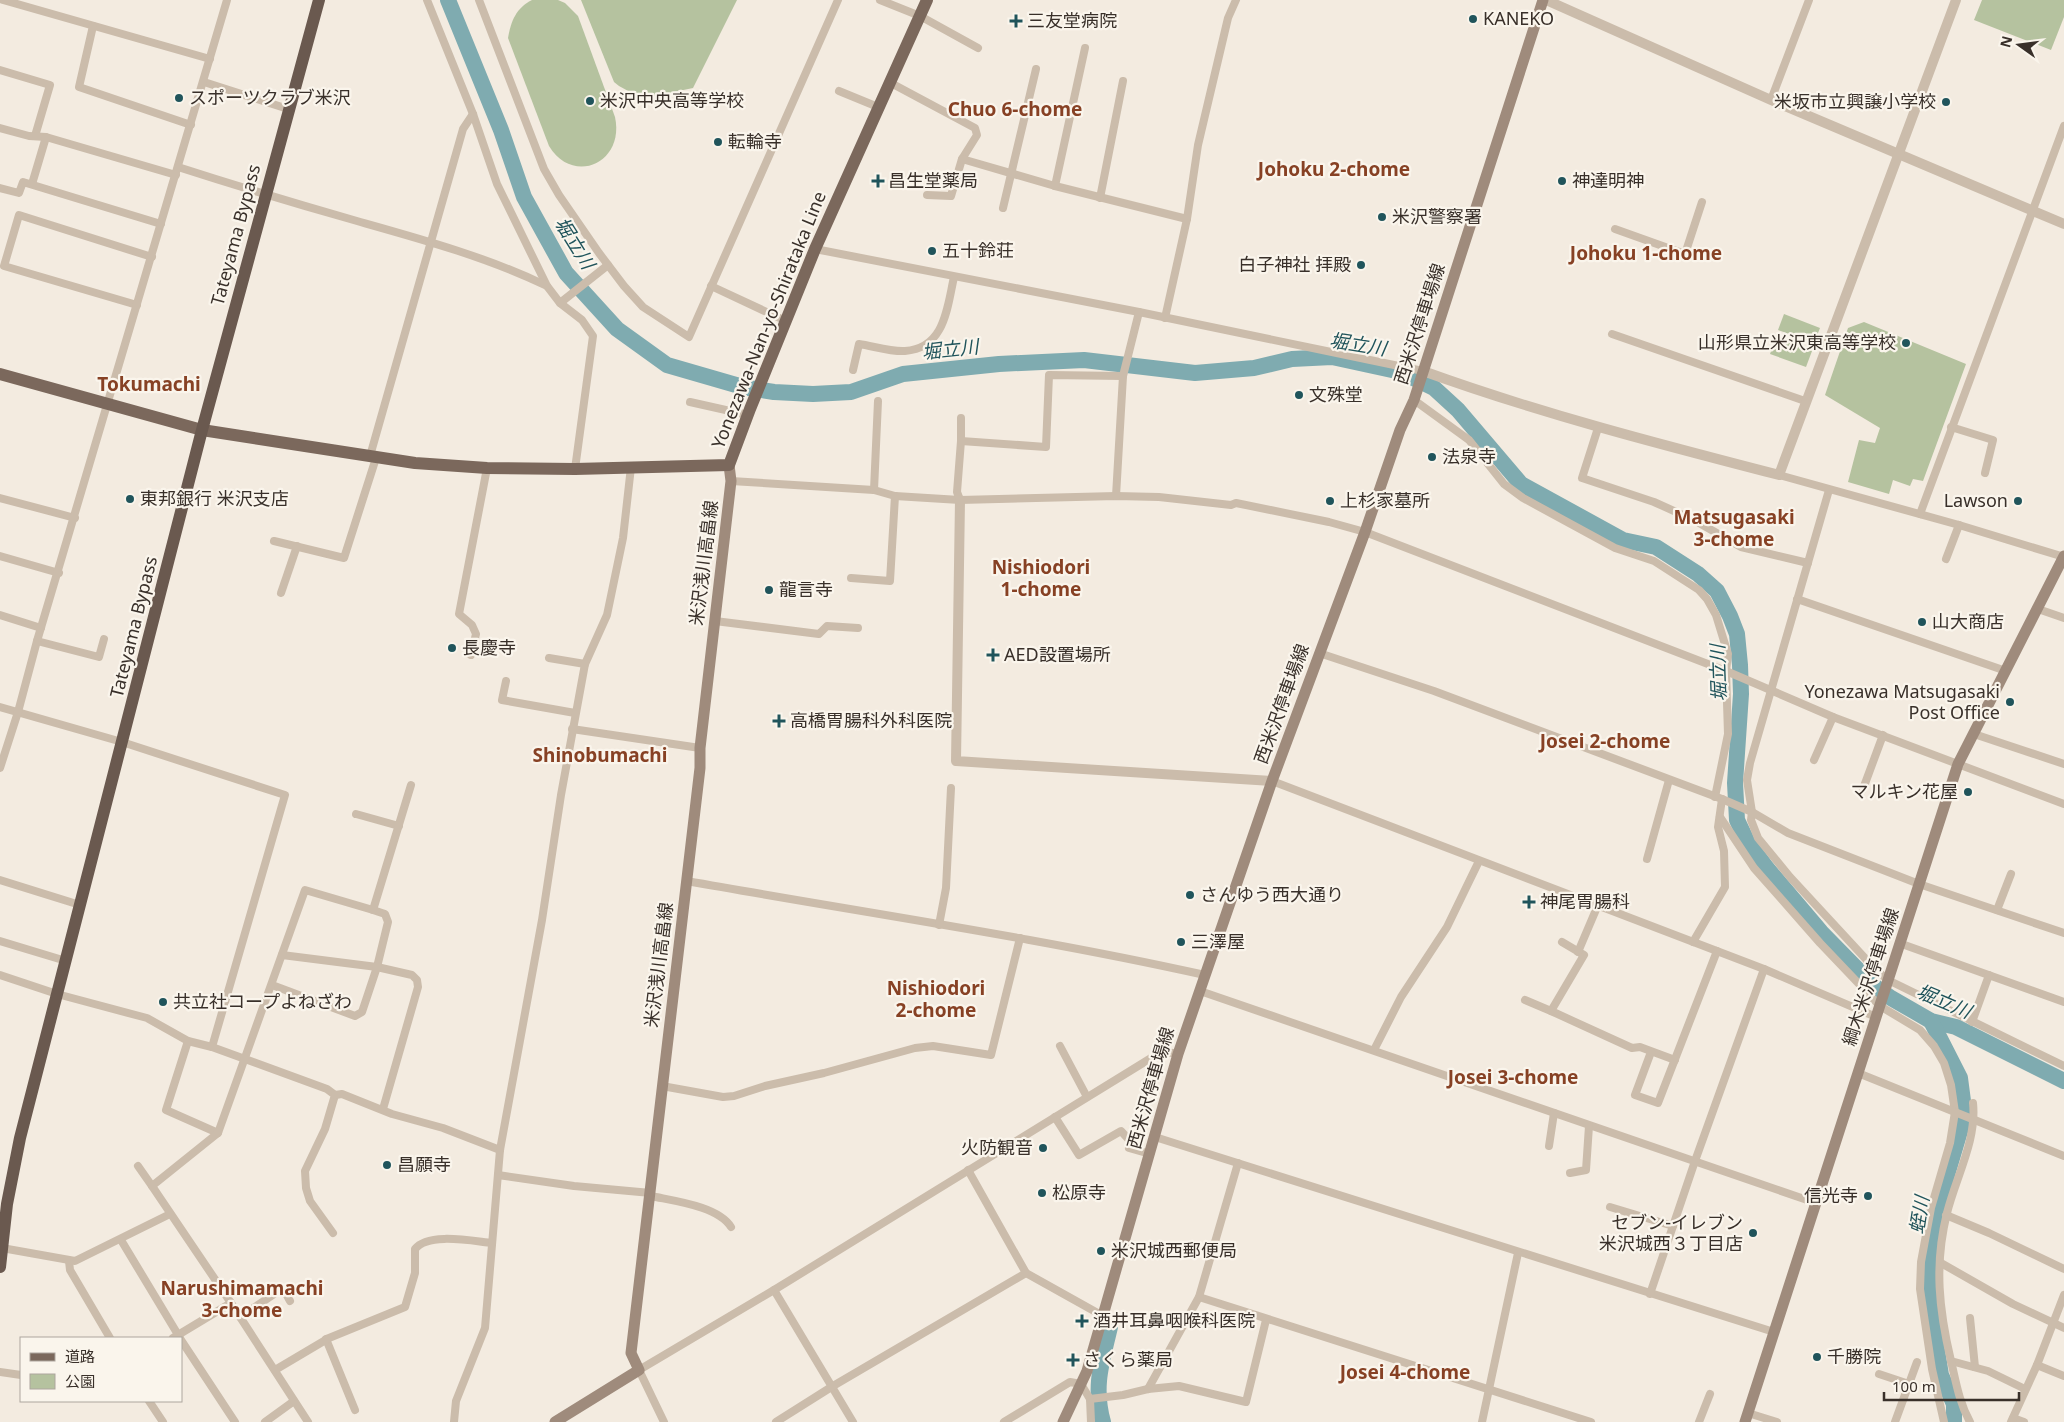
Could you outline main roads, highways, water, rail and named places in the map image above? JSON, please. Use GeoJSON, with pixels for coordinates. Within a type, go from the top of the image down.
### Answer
{"type":"FeatureCollection","features":[{"type":"Feature","properties":{"kind":"highway","name":"Tateyama Bypass"},"geometry":{"type":"LineString","coordinates":[[0,1267],[8,1204],[19,1146],[57,994],[202,430],[319,0]]}},
{"type":"Feature","properties":{"kind":"main road","name":"Yonezawa-Nan-yo-Shirataka Line"},"geometry":{"type":"LineString","coordinates":[[0,374],[202,430],[373,457],[487,468],[574,469],[730,465],[761,380],[815,249],[927,0]]}},
{"type":"Feature","properties":{"kind":"main road","name":"西米沢停車場線"},"geometry":{"type":"LineString","coordinates":[[1063,1422],[1087,1371],[1178,1054],[1272,781],[1365,532],[1400,430],[1414,400],[1544,0]]}},
{"type":"Feature","properties":{"kind":"main road","name":"米沢浅川高畠線"},"geometry":{"type":"LineString","coordinates":[[555,1422],[639,1370],[631,1353],[700,768],[700,748],[731,481],[730,465]]}},
{"type":"Feature","properties":{"kind":"main road","name":"綱木米沢停車場線"},"geometry":{"type":"LineString","coordinates":[[1746,1418],[1958,764],[2064,557]]}},
{"type":"Feature","properties":{"kind":"waterway","name":"堀立川"},"geometry":{"type":"LineString","coordinates":[[448,0],[501,130],[524,197],[566,273],[617,329],[667,365],[743,387],[774,392],[813,394],[851,392],[903,374],[999,364],[1084,360],[1195,373],[1254,368],[1292,359],[1332,357],[1401,372],[1434,388],[1458,410],[1521,484],[1623,540],[1656,547],[1698,574],[1717,591],[1737,634],[1740,665],[1741,694],[1735,783],[1737,820],[1747,841],[1766,867],[1821,932],[1874,986],[1891,998],[1931,1021],[1956,1027],[2064,1081]]}},
{"type":"Feature","properties":{"kind":"waterway","name":"蛭川"},"geometry":{"type":"LineString","coordinates":[[1931,1021],[1960,1078],[1963,1101],[1963,1121],[1944,1185],[1935,1228],[1929,1274],[1941,1375],[1954,1404],[1954,1422]]}},
{"type":"Feature","properties":{"kind":"waterway"},"geometry":{"type":"LineString","coordinates":[[1103,1422],[1100,1409],[1099,1385],[1110,1327]]}},
{"type":"Feature","properties":{"kind":"place","name":"KANEKO"},"geometry":{"type":"Point","coordinates":[1473,19]}},
{"type":"Feature","properties":{"kind":"place","name":"三友堂病院"},"geometry":{"type":"Point","coordinates":[1016,21]}},
{"type":"Feature","properties":{"kind":"place","name":"スポーツクラブ米沢"},"geometry":{"type":"Point","coordinates":[179,98]}},
{"type":"Feature","properties":{"kind":"place","name":"米沢中央高等学校"},"geometry":{"type":"Point","coordinates":[590,101]}},
{"type":"Feature","properties":{"kind":"place","name":"米坂市立興譲小学校"},"geometry":{"type":"Point","coordinates":[1946,102]}},
{"type":"Feature","properties":{"kind":"place","name":"転輪寺"},"geometry":{"type":"Point","coordinates":[718,142]}},
{"type":"Feature","properties":{"kind":"place","name":"昌生堂薬局"},"geometry":{"type":"Point","coordinates":[878,181]}},
{"type":"Feature","properties":{"kind":"place","name":"神達明神"},"geometry":{"type":"Point","coordinates":[1562,181]}},
{"type":"Feature","properties":{"kind":"place","name":"米沢警察署"},"geometry":{"type":"Point","coordinates":[1382,217]}},
{"type":"Feature","properties":{"kind":"place","name":"五十鈴荘"},"geometry":{"type":"Point","coordinates":[932,251]}},
{"type":"Feature","properties":{"kind":"place","name":"白子神社 拝殿"},"geometry":{"type":"Point","coordinates":[1361,265]}},
{"type":"Feature","properties":{"kind":"place","name":"山形県立米沢東高等学校"},"geometry":{"type":"Point","coordinates":[1906,343]}},
{"type":"Feature","properties":{"kind":"place","name":"文殊堂"},"geometry":{"type":"Point","coordinates":[1299,395]}},
{"type":"Feature","properties":{"kind":"place","name":"法泉寺"},"geometry":{"type":"Point","coordinates":[1432,457]}},
{"type":"Feature","properties":{"kind":"place","name":"東邦銀行 米沢支店"},"geometry":{"type":"Point","coordinates":[130,499]}},
{"type":"Feature","properties":{"kind":"place","name":"上杉家墓所"},"geometry":{"type":"Point","coordinates":[1330,501]}},
{"type":"Feature","properties":{"kind":"place","name":"Lawson"},"geometry":{"type":"Point","coordinates":[2018,501]}},
{"type":"Feature","properties":{"kind":"place","name":"龍言寺"},"geometry":{"type":"Point","coordinates":[769,590]}},
{"type":"Feature","properties":{"kind":"place","name":"山大商店"},"geometry":{"type":"Point","coordinates":[1922,622]}},
{"type":"Feature","properties":{"kind":"place","name":"長慶寺"},"geometry":{"type":"Point","coordinates":[452,648]}},
{"type":"Feature","properties":{"kind":"place","name":"AED設置場所"},"geometry":{"type":"Point","coordinates":[993,655]}},
{"type":"Feature","properties":{"kind":"place","name":"Yonezawa Matsugasaki Post Office"},"geometry":{"type":"Point","coordinates":[2010,702]}},
{"type":"Feature","properties":{"kind":"place","name":"高橋胃腸科外科医院"},"geometry":{"type":"Point","coordinates":[779,721]}},
{"type":"Feature","properties":{"kind":"place","name":"マルキン花屋"},"geometry":{"type":"Point","coordinates":[1968,792]}},
{"type":"Feature","properties":{"kind":"place","name":"さんゆう西大通り"},"geometry":{"type":"Point","coordinates":[1190,895]}},
{"type":"Feature","properties":{"kind":"place","name":"神尾胃腸科"},"geometry":{"type":"Point","coordinates":[1529,902]}},
{"type":"Feature","properties":{"kind":"place","name":"三澤屋"},"geometry":{"type":"Point","coordinates":[1181,942]}},
{"type":"Feature","properties":{"kind":"place","name":"共立社コープよねざわ"},"geometry":{"type":"Point","coordinates":[163,1002]}},
{"type":"Feature","properties":{"kind":"place","name":"火防観音"},"geometry":{"type":"Point","coordinates":[1043,1148]}},
{"type":"Feature","properties":{"kind":"place","name":"昌願寺"},"geometry":{"type":"Point","coordinates":[387,1165]}},
{"type":"Feature","properties":{"kind":"place","name":"松原寺"},"geometry":{"type":"Point","coordinates":[1042,1193]}},
{"type":"Feature","properties":{"kind":"place","name":"信光寺"},"geometry":{"type":"Point","coordinates":[1868,1196]}},
{"type":"Feature","properties":{"kind":"place","name":"セブン-イレブン 米沢城西３丁目店"},"geometry":{"type":"Point","coordinates":[1753,1233]}},
{"type":"Feature","properties":{"kind":"place","name":"米沢城西郵便局"},"geometry":{"type":"Point","coordinates":[1101,1251]}},
{"type":"Feature","properties":{"kind":"place","name":"酒井耳鼻咽喉科医院"},"geometry":{"type":"Point","coordinates":[1082,1321]}},
{"type":"Feature","properties":{"kind":"place","name":"千勝院"},"geometry":{"type":"Point","coordinates":[1817,1357]}},
{"type":"Feature","properties":{"kind":"place","name":"さくら薬局"},"geometry":{"type":"Point","coordinates":[1073,1360]}},
{"type":"Feature","properties":{"kind":"district","name":"Chuo 6-chome"},"geometry":{"type":"Point","coordinates":[1015,109]}},
{"type":"Feature","properties":{"kind":"district","name":"Johoku 2-chome"},"geometry":{"type":"Point","coordinates":[1334,169]}},
{"type":"Feature","properties":{"kind":"district","name":"Johoku 1-chome"},"geometry":{"type":"Point","coordinates":[1646,253]}},
{"type":"Feature","properties":{"kind":"district","name":"Tokumachi"},"geometry":{"type":"Point","coordinates":[149,384]}},
{"type":"Feature","properties":{"kind":"district","name":"Matsugasaki 3-chome"},"geometry":{"type":"Point","coordinates":[1734,528]}},
{"type":"Feature","properties":{"kind":"district","name":"Nishiodori 1-chome"},"geometry":{"type":"Point","coordinates":[1041,578]}},
{"type":"Feature","properties":{"kind":"district","name":"Josei 2-chome"},"geometry":{"type":"Point","coordinates":[1605,741]}},
{"type":"Feature","properties":{"kind":"district","name":"Shinobumachi"},"geometry":{"type":"Point","coordinates":[600,755]}},
{"type":"Feature","properties":{"kind":"district","name":"Nishiodori 2-chome"},"geometry":{"type":"Point","coordinates":[936,999]}},
{"type":"Feature","properties":{"kind":"district","name":"Josei 3-chome"},"geometry":{"type":"Point","coordinates":[1513,1077]}},
{"type":"Feature","properties":{"kind":"district","name":"Narushimamachi 3-chome"},"geometry":{"type":"Point","coordinates":[242,1299]}},
{"type":"Feature","properties":{"kind":"district","name":"Josei 4-chome"},"geometry":{"type":"Point","coordinates":[1405,1372]}}]}
